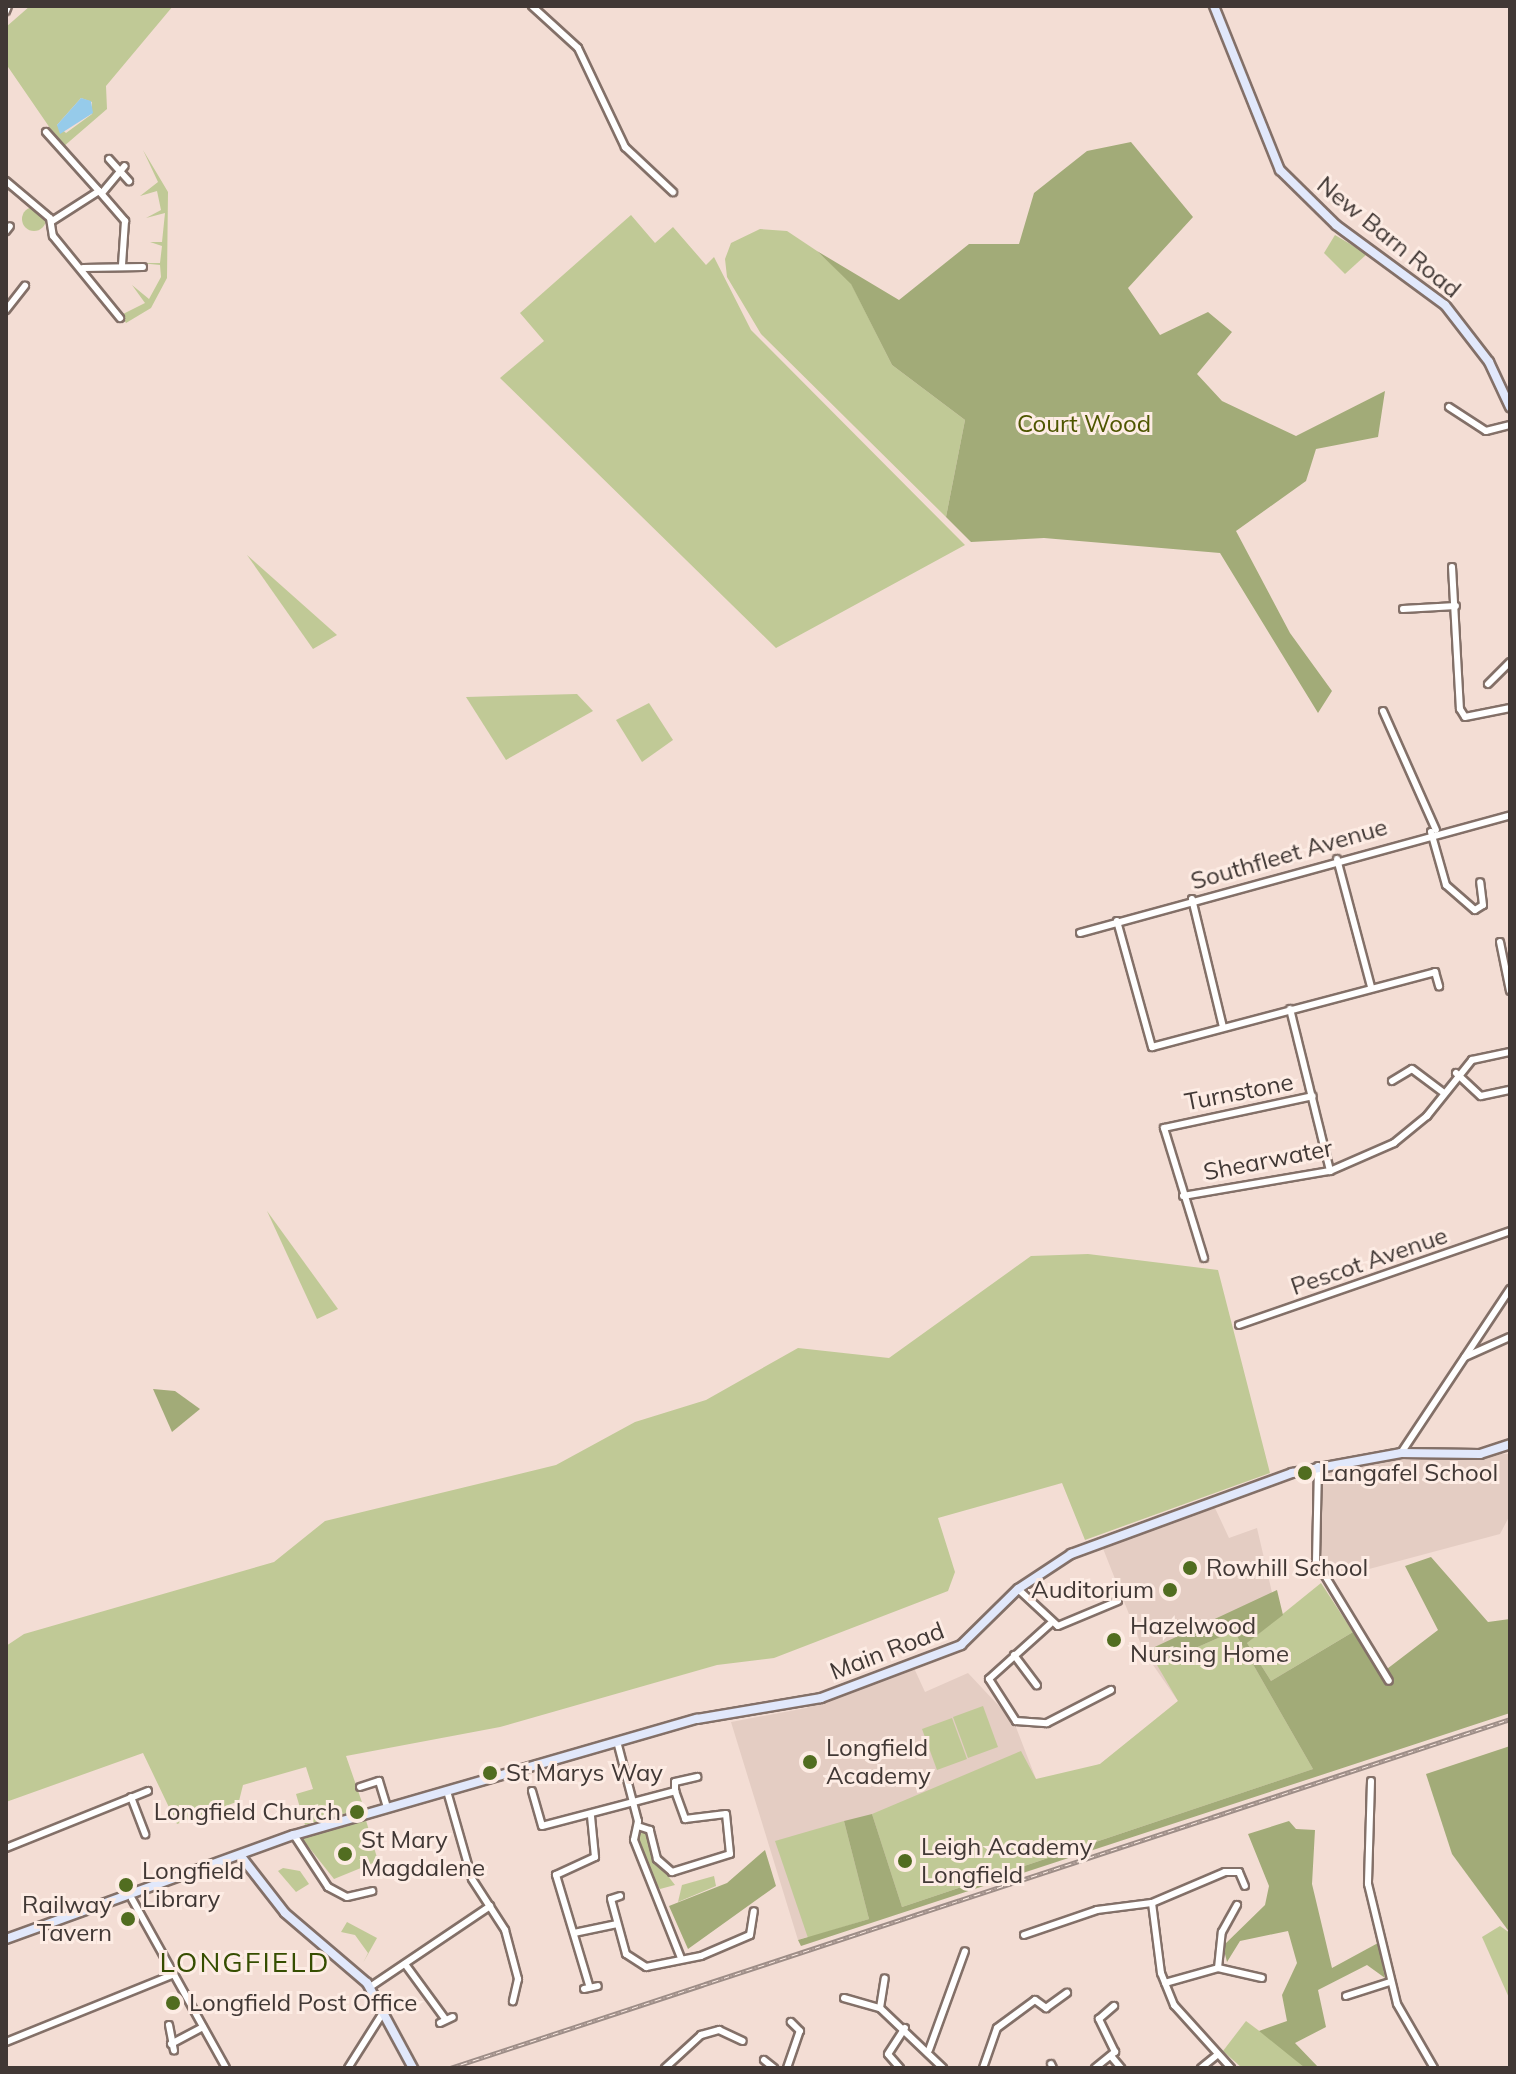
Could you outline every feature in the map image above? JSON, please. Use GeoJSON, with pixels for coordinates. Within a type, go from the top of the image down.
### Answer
{"type":"FeatureCollection","features":[{"type":"Feature","properties":{"kind":"main road","name":"New Barn Road"},"geometry":{"type":"LineString","coordinates":[[1214,6],[1280,170],[1336,225],[1445,305],[1489,362],[1510,407]]}},
{"type":"Feature","properties":{"kind":"main road","name":"Main Road"},"geometry":{"type":"LineString","coordinates":[[6,1939],[243,1859],[294,1835],[618,1745],[697,1719],[796,1706],[946,1652],[976,1634],[1018,1589],[1099,1543],[1318,1466],[1401,1453],[1480,1454],[1510,1444]]}},
{"type":"Feature","properties":{"kind":"main road"},"geometry":{"type":"LineString","coordinates":[[243,1859],[285,1913],[370,1987],[386,2010],[413,2068]]}},
{"type":"Feature","properties":{"kind":"street"},"geometry":{"type":"LineString","coordinates":[[532,6],[578,48],[625,147],[673,192]]}},
{"type":"Feature","properties":{"kind":"street"},"geometry":{"type":"LineString","coordinates":[[46,132],[125,219],[122,265]]}},
{"type":"Feature","properties":{"kind":"street"},"geometry":{"type":"LineString","coordinates":[[64,154],[71,144]]}},
{"type":"Feature","properties":{"kind":"street"},"geometry":{"type":"LineString","coordinates":[[109,159],[122,168],[129,181]]}},
{"type":"Feature","properties":{"kind":"street"},"geometry":{"type":"LineString","coordinates":[[52,221],[100,192],[122,168]]}},
{"type":"Feature","properties":{"kind":"street"},"geometry":{"type":"LineString","coordinates":[[6,181],[52,221],[52,235],[83,268],[120,318]]}},
{"type":"Feature","properties":{"kind":"street"},"geometry":{"type":"LineString","coordinates":[[83,268],[143,267]]}},
{"type":"Feature","properties":{"kind":"street"},"geometry":{"type":"LineString","coordinates":[[6,310],[25,286]]}},
{"type":"Feature","properties":{"kind":"street"},"geometry":{"type":"LineString","coordinates":[[1449,407],[1486,431],[1510,425]]}},
{"type":"Feature","properties":{"kind":"street"},"geometry":{"type":"LineString","coordinates":[[1452,567],[1460,709],[1465,717],[1510,708]]}},
{"type":"Feature","properties":{"kind":"street"},"geometry":{"type":"LineString","coordinates":[[1403,609],[1456,606]]}},
{"type":"Feature","properties":{"kind":"street"},"geometry":{"type":"LineString","coordinates":[[1488,684],[1510,662]]}},
{"type":"Feature","properties":{"kind":"street"},"geometry":{"type":"LineString","coordinates":[[1383,711],[1433,831],[1446,885],[1475,910],[1483,905],[1480,882]]}},
{"type":"Feature","properties":{"kind":"street","name":"Southfleet Avenue"},"geometry":{"type":"LineString","coordinates":[[1080,933],[1433,831],[1510,815]]}},
{"type":"Feature","properties":{"kind":"street"},"geometry":{"type":"LineString","coordinates":[[1337,859],[1371,987]]}},
{"type":"Feature","properties":{"kind":"street"},"geometry":{"type":"LineString","coordinates":[[1192,899],[1223,1027]]}},
{"type":"Feature","properties":{"kind":"street"},"geometry":{"type":"LineString","coordinates":[[1117,921],[1152,1047],[1435,972],[1439,986]]}},
{"type":"Feature","properties":{"kind":"street"},"geometry":{"type":"LineString","coordinates":[[1500,942],[1510,991]]}},
{"type":"Feature","properties":{"kind":"street"},"geometry":{"type":"LineString","coordinates":[[1290,1009],[1330,1171]]}},
{"type":"Feature","properties":{"kind":"street","name":"Shearwater"},"geometry":{"type":"LineString","coordinates":[[1183,1196],[1330,1171],[1394,1143],[1443,1092],[1456,1073],[1472,1060],[1510,1052]]}},
{"type":"Feature","properties":{"kind":"street"},"geometry":{"type":"LineString","coordinates":[[1392,1081],[1412,1069],[1443,1092]]}},
{"type":"Feature","properties":{"kind":"street"},"geometry":{"type":"LineString","coordinates":[[1456,1073],[1481,1096],[1510,1090]]}},
{"type":"Feature","properties":{"kind":"street","name":"Turnstone"},"geometry":{"type":"LineString","coordinates":[[1204,1258],[1164,1128],[1313,1096]]}},
{"type":"Feature","properties":{"kind":"street","name":"Pescot Avenue"},"geometry":{"type":"LineString","coordinates":[[1239,1325],[1510,1231]]}},
{"type":"Feature","properties":{"kind":"street"},"geometry":{"type":"LineString","coordinates":[[1401,1453],[1510,1289]]}},
{"type":"Feature","properties":{"kind":"street"},"geometry":{"type":"LineString","coordinates":[[1465,1357],[1510,1337]]}},
{"type":"Feature","properties":{"kind":"street"},"geometry":{"type":"LineString","coordinates":[[1318,1466],[1316,1561],[1389,1681]]}},
{"type":"Feature","properties":{"kind":"street"},"geometry":{"type":"LineString","coordinates":[[1018,1589],[1050,1624]]}},
{"type":"Feature","properties":{"kind":"street"},"geometry":{"type":"LineString","coordinates":[[1111,1690],[1047,1723],[1016,1721],[987,1685],[1014,1655],[1050,1624],[1118,1601]]}},
{"type":"Feature","properties":{"kind":"street"},"geometry":{"type":"LineString","coordinates":[[1014,1655],[1037,1685]]}},
{"type":"Feature","properties":{"kind":"street"},"geometry":{"type":"LineString","coordinates":[[618,1745],[638,1826],[633,1839],[643,1869],[659,1889],[681,1958]]}},
{"type":"Feature","properties":{"kind":"street"},"geometry":{"type":"LineString","coordinates":[[638,1826],[651,1831],[656,1857],[669,1870],[725,1861],[726,1814],[685,1819],[675,1791],[675,1782],[697,1777]]}},
{"type":"Feature","properties":{"kind":"street"},"geometry":{"type":"LineString","coordinates":[[360,1787],[379,1781],[387,1808]]}},
{"type":"Feature","properties":{"kind":"street"},"geometry":{"type":"LineString","coordinates":[[1371,1781],[1368,1884],[1390,1982],[1434,2068]]}},
{"type":"Feature","properties":{"kind":"street"},"geometry":{"type":"LineString","coordinates":[[6,1848],[148,1791]]}},
{"type":"Feature","properties":{"kind":"street"},"geometry":{"type":"LineString","coordinates":[[447,1791],[472,1879],[505,1930],[517,1992],[513,2001]]}},
{"type":"Feature","properties":{"kind":"street"},"geometry":{"type":"LineString","coordinates":[[532,1791],[542,1826],[591,1816],[675,1791]]}},
{"type":"Feature","properties":{"kind":"street"},"geometry":{"type":"LineString","coordinates":[[131,1797],[145,1834]]}},
{"type":"Feature","properties":{"kind":"street"},"geometry":{"type":"LineString","coordinates":[[591,1816],[595,1857],[556,1875],[586,1987],[598,1986]]}},
{"type":"Feature","properties":{"kind":"street"},"geometry":{"type":"LineString","coordinates":[[294,1835],[328,1887],[347,1897],[372,1891]]}},
{"type":"Feature","properties":{"kind":"street"},"geometry":{"type":"LineString","coordinates":[[1024,1935],[1097,1910],[1152,1903],[1232,1871],[1245,1886]]}},
{"type":"Feature","properties":{"kind":"street"},"geometry":{"type":"LineString","coordinates":[[620,1896],[611,1899],[617,1924],[639,1965],[681,1958],[750,1935],[754,1911]]}},
{"type":"Feature","properties":{"kind":"street"},"geometry":{"type":"LineString","coordinates":[[132,1899],[224,2066],[215,2068]]}},
{"type":"Feature","properties":{"kind":"street"},"geometry":{"type":"LineString","coordinates":[[1152,1903],[1165,1983],[1190,2029],[1231,2068]]}},
{"type":"Feature","properties":{"kind":"street"},"geometry":{"type":"LineString","coordinates":[[1218,1968],[1222,1932],[1237,1905]]}},
{"type":"Feature","properties":{"kind":"street"},"geometry":{"type":"LineString","coordinates":[[370,1987],[490,1906]]}},
{"type":"Feature","properties":{"kind":"street"},"geometry":{"type":"LineString","coordinates":[[574,1933],[617,1924]]}},
{"type":"Feature","properties":{"kind":"street"},"geometry":{"type":"LineString","coordinates":[[929,2050],[965,1951]]}},
{"type":"Feature","properties":{"kind":"street"},"geometry":{"type":"LineString","coordinates":[[405,1964],[446,2020]]}},
{"type":"Feature","properties":{"kind":"street"},"geometry":{"type":"LineString","coordinates":[[1165,1983],[1218,1968],[1262,1978]]}},
{"type":"Feature","properties":{"kind":"street"},"geometry":{"type":"LineString","coordinates":[[6,2042],[174,1974]]}},
{"type":"Feature","properties":{"kind":"street"},"geometry":{"type":"LineString","coordinates":[[880,2008],[885,1978]]}},
{"type":"Feature","properties":{"kind":"street"},"geometry":{"type":"LineString","coordinates":[[1346,1996],[1390,1982]]}},
{"type":"Feature","properties":{"kind":"street"},"geometry":{"type":"LineString","coordinates":[[517,1992],[526,1997]]}},
{"type":"Feature","properties":{"kind":"street"},"geometry":{"type":"LineString","coordinates":[[983,2068],[997,2028],[1035,2000],[1046,2008],[1067,1993]]}},
{"type":"Feature","properties":{"kind":"street"},"geometry":{"type":"LineString","coordinates":[[844,1998],[880,2008],[929,2050],[943,2068]]}},
{"type":"Feature","properties":{"kind":"street"},"geometry":{"type":"LineString","coordinates":[[1114,2006],[1099,2019],[1111,2056],[1121,2068]]}},
{"type":"Feature","properties":{"kind":"street"},"geometry":{"type":"LineString","coordinates":[[348,2068],[386,2010]]}},
{"type":"Feature","properties":{"kind":"street"},"geometry":{"type":"LineString","coordinates":[[787,2068],[800,2031],[791,2022]]}},
{"type":"Feature","properties":{"kind":"street"},"geometry":{"type":"LineString","coordinates":[[169,2025],[172,2048],[203,2027]]}},
{"type":"Feature","properties":{"kind":"street"},"geometry":{"type":"LineString","coordinates":[[900,2068],[888,2054],[905,2028]]}},
{"type":"Feature","properties":{"kind":"street"},"geometry":{"type":"LineString","coordinates":[[665,2068],[701,2035],[719,2030],[743,2041]]}},
{"type":"Feature","properties":{"kind":"street"},"geometry":{"type":"LineString","coordinates":[[1201,2068],[1217,2055]]}},
{"type":"Feature","properties":{"kind":"street"},"geometry":{"type":"LineString","coordinates":[[1095,2068],[1111,2056]]}},
{"type":"Feature","properties":{"kind":"street"},"geometry":{"type":"LineString","coordinates":[[764,2060],[774,2068]]}},
{"type":"Feature","properties":{"kind":"shaded area"},"geometry":{"type":"Polygon","coordinates":[[[1510,1454],[1510,1515],[1500,1534],[1328,1580],[1316,1557],[1319,1472],[1403,1455],[1510,1454]]]}},
{"type":"Feature","properties":{"kind":"shaded area","name":"Leigh Academy Longfield"},"geometry":{"type":"Polygon","coordinates":[[[1215,1508],[1229,1538],[1257,1528],[1313,1769],[798,1940],[731,1722],[806,1708],[914,1668],[925,1692],[968,1673],[1014,1722],[1036,1779],[1051,1781],[1100,1764],[1178,1701],[1144,1652],[1102,1546],[1215,1508]]]}},
{"type":"Feature","properties":{"kind":"green space"},"geometry":{"type":"Polygon","coordinates":[[[30,6],[173,6],[106,86],[107,109],[63,147],[6,64],[6,27],[30,6]],[[81,98],[57,125],[66,133],[92,114],[92,102],[81,98]]]}},
{"type":"Feature","properties":{"kind":"green space","name":"Court Wood"},"geometry":{"type":"Polygon","coordinates":[[[1131,142],[1193,217],[1128,288],[1160,335],[1208,312],[1232,332],[1197,374],[1222,401],[1296,436],[1385,391],[1378,437],[1316,449],[1306,481],[1236,531],[1290,633],[1332,691],[1318,713],[1220,553],[1044,538],[971,542],[946,517],[965,420],[892,365],[851,284],[817,251],[899,300],[969,244],[1019,244],[1034,193],[1087,151],[1131,142]]]}},
{"type":"Feature","properties":{"kind":"green space"},"geometry":{"type":"Polygon","coordinates":[[[143,150],[168,192],[167,278],[151,308],[126,323],[117,309],[123,314],[145,303],[132,285],[149,299],[161,277],[160,265],[140,263],[160,263],[162,246],[150,242],[162,242],[165,213],[146,218],[161,210],[157,191],[140,196],[158,182],[143,150]]]}},
{"type":"Feature","properties":{"kind":"green space"},"geometry":{"type":"Polygon","coordinates":[[[34,207],[45,214],[46,219],[39,230],[34,231],[23,224],[22,219],[29,208],[34,207]]]}},
{"type":"Feature","properties":{"kind":"green space"},"geometry":{"type":"Polygon","coordinates":[[[631,215],[655,243],[673,227],[706,265],[714,257],[751,330],[965,545],[776,648],[500,378],[544,341],[520,313],[631,215]]]}},
{"type":"Feature","properties":{"kind":"green space"},"geometry":{"type":"Polygon","coordinates":[[[760,229],[787,231],[817,251],[851,283],[892,365],[965,420],[946,517],[761,334],[727,277],[725,259],[731,243],[760,229]]]}},
{"type":"Feature","properties":{"kind":"green space"},"geometry":{"type":"Polygon","coordinates":[[[1335,235],[1367,254],[1345,274],[1324,253],[1335,235]]]}},
{"type":"Feature","properties":{"kind":"green space"},"geometry":{"type":"Polygon","coordinates":[[[247,555],[337,635],[313,649],[247,555]]]}},
{"type":"Feature","properties":{"kind":"green space"},"geometry":{"type":"Polygon","coordinates":[[[577,694],[593,711],[506,760],[466,697],[577,694]]]}},
{"type":"Feature","properties":{"kind":"green space"},"geometry":{"type":"Polygon","coordinates":[[[649,703],[673,740],[642,762],[616,720],[649,703]]]}},
{"type":"Feature","properties":{"kind":"green space"},"geometry":{"type":"Polygon","coordinates":[[[267,1211],[338,1309],[317,1319],[267,1211]]]}},
{"type":"Feature","properties":{"kind":"green space"},"geometry":{"type":"Polygon","coordinates":[[[1088,1254],[1218,1270],[1270,1473],[1085,1540],[1062,1483],[938,1518],[955,1572],[948,1591],[774,1658],[717,1665],[500,1727],[346,1756],[364,1808],[305,1825],[296,1794],[313,1789],[306,1767],[243,1785],[239,1801],[177,1824],[143,1753],[6,1802],[6,1646],[24,1634],[274,1562],[325,1521],[556,1465],[635,1422],[706,1400],[798,1348],[889,1358],[1031,1256],[1088,1254]]]}},
{"type":"Feature","properties":{"kind":"green space"},"geometry":{"type":"Polygon","coordinates":[[[153,1389],[175,1391],[200,1409],[172,1432],[153,1389]]]}},
{"type":"Feature","properties":{"kind":"green space"},"geometry":{"type":"Polygon","coordinates":[[[1431,1557],[1488,1622],[1510,1619],[1510,1713],[801,1946],[798,1940],[869,1919],[844,1821],[872,1814],[902,1907],[1313,1769],[1234,1631],[1157,1665],[1144,1652],[1277,1590],[1283,1615],[1247,1643],[1271,1681],[1353,1632],[1383,1672],[1438,1630],[1405,1566],[1431,1557]]]}},
{"type":"Feature","properties":{"kind":"green space"},"geometry":{"type":"Polygon","coordinates":[[[1321,1583],[1353,1632],[1271,1681],[1247,1643],[1321,1583]]]}},
{"type":"Feature","properties":{"kind":"green space"},"geometry":{"type":"Polygon","coordinates":[[[1234,1631],[1313,1769],[902,1907],[872,1814],[1021,1751],[1036,1779],[1100,1764],[1178,1701],[1157,1665],[1234,1631]]]}},
{"type":"Feature","properties":{"kind":"green space"},"geometry":{"type":"Polygon","coordinates":[[[983,1706],[998,1747],[968,1758],[953,1717],[983,1706]]]}},
{"type":"Feature","properties":{"kind":"green space"},"geometry":{"type":"Polygon","coordinates":[[[952,1718],[967,1759],[937,1770],[922,1729],[952,1718]]]}},
{"type":"Feature","properties":{"kind":"green space"},"geometry":{"type":"Polygon","coordinates":[[[1510,1746],[1510,1933],[1452,1854],[1426,1774],[1510,1746]]]}},
{"type":"Feature","properties":{"kind":"green space"},"geometry":{"type":"Polygon","coordinates":[[[365,1817],[378,1861],[334,1879],[300,1836],[365,1817]]]}},
{"type":"Feature","properties":{"kind":"green space"},"geometry":{"type":"Polygon","coordinates":[[[844,1821],[869,1919],[808,1938],[775,1841],[844,1821]]]}},
{"type":"Feature","properties":{"kind":"green space"},"geometry":{"type":"Polygon","coordinates":[[[1289,1821],[1296,1829],[1315,1830],[1312,1884],[1332,1968],[1378,1943],[1385,1978],[1367,1965],[1318,1990],[1326,2027],[1295,2043],[1319,2068],[1305,2068],[1259,2031],[1287,2021],[1282,1995],[1297,1963],[1288,1931],[1240,1941],[1227,1962],[1223,1946],[1265,1905],[1269,1886],[1248,1834],[1289,1821]]]}},
{"type":"Feature","properties":{"kind":"green space"},"geometry":{"type":"Polygon","coordinates":[[[645,1829],[654,1858],[675,1885],[660,1889],[646,1869],[636,1839],[645,1829]]]}},
{"type":"Feature","properties":{"kind":"green space"},"geometry":{"type":"Polygon","coordinates":[[[765,1850],[776,1886],[688,1949],[669,1906],[727,1883],[765,1850]]]}},
{"type":"Feature","properties":{"kind":"green space"},"geometry":{"type":"Polygon","coordinates":[[[283,1868],[300,1871],[309,1884],[296,1892],[278,1871],[283,1868]]]}},
{"type":"Feature","properties":{"kind":"green space"},"geometry":{"type":"Polygon","coordinates":[[[714,1876],[716,1886],[678,1902],[682,1885],[714,1876]]]}},
{"type":"Feature","properties":{"kind":"green space"},"geometry":{"type":"Polygon","coordinates":[[[347,1922],[377,1938],[363,1963],[368,1953],[355,1935],[341,1932],[347,1922]]]}},
{"type":"Feature","properties":{"kind":"green space"},"geometry":{"type":"Polygon","coordinates":[[[1500,1926],[1510,1933],[1510,2000],[1482,1937],[1500,1926]]]}},
{"type":"Feature","properties":{"kind":"green space"},"geometry":{"type":"Polygon","coordinates":[[[1246,2021],[1305,2068],[1242,2068],[1223,2051],[1246,2021]]]}},
{"type":"Feature","properties":{"kind":"water"},"geometry":{"type":"Polygon","coordinates":[[[81,98],[91,101],[93,113],[60,134],[57,125],[81,98]]]}},
{"type":"Feature","properties":{"kind":"railway"},"geometry":{"type":"LineString","coordinates":[[450,2068],[1510,1719]]}},
{"type":"Feature","properties":{"kind":"place","name":"Langafel School"},"geometry":{"type":"Point","coordinates":[1305,1473]}},
{"type":"Feature","properties":{"kind":"place","name":"Rowhill School"},"geometry":{"type":"Point","coordinates":[1190,1568]}},
{"type":"Feature","properties":{"kind":"place","name":"Auditorium"},"geometry":{"type":"Point","coordinates":[1170,1590]}},
{"type":"Feature","properties":{"kind":"place","name":"Hazelwood Nursing Home"},"geometry":{"type":"Point","coordinates":[1114,1640]}},
{"type":"Feature","properties":{"kind":"place","name":"Longfield Academy"},"geometry":{"type":"Point","coordinates":[810,1762]}},
{"type":"Feature","properties":{"kind":"place","name":"St Marys Way"},"geometry":{"type":"Point","coordinates":[490,1773]}},
{"type":"Feature","properties":{"kind":"place","name":"Longfield Church"},"geometry":{"type":"Point","coordinates":[357,1812]}},
{"type":"Feature","properties":{"kind":"place","name":"St Mary Magdalene"},"geometry":{"type":"Point","coordinates":[345,1854]}},
{"type":"Feature","properties":{"kind":"place","name":"Leigh Academy Longfield"},"geometry":{"type":"Point","coordinates":[905,1861]}},
{"type":"Feature","properties":{"kind":"place","name":"Longfield Library"},"geometry":{"type":"Point","coordinates":[126,1885]}},
{"type":"Feature","properties":{"kind":"place","name":"Railway Tavern"},"geometry":{"type":"Point","coordinates":[128,1919]}},
{"type":"Feature","properties":{"kind":"place","name":"Longfield Post Office"},"geometry":{"type":"Point","coordinates":[173,2003]}},
{"type":"Feature","properties":{"kind":"district","name":"LONGFIELD"},"geometry":{"type":"Point","coordinates":[245,1962]}}]}
